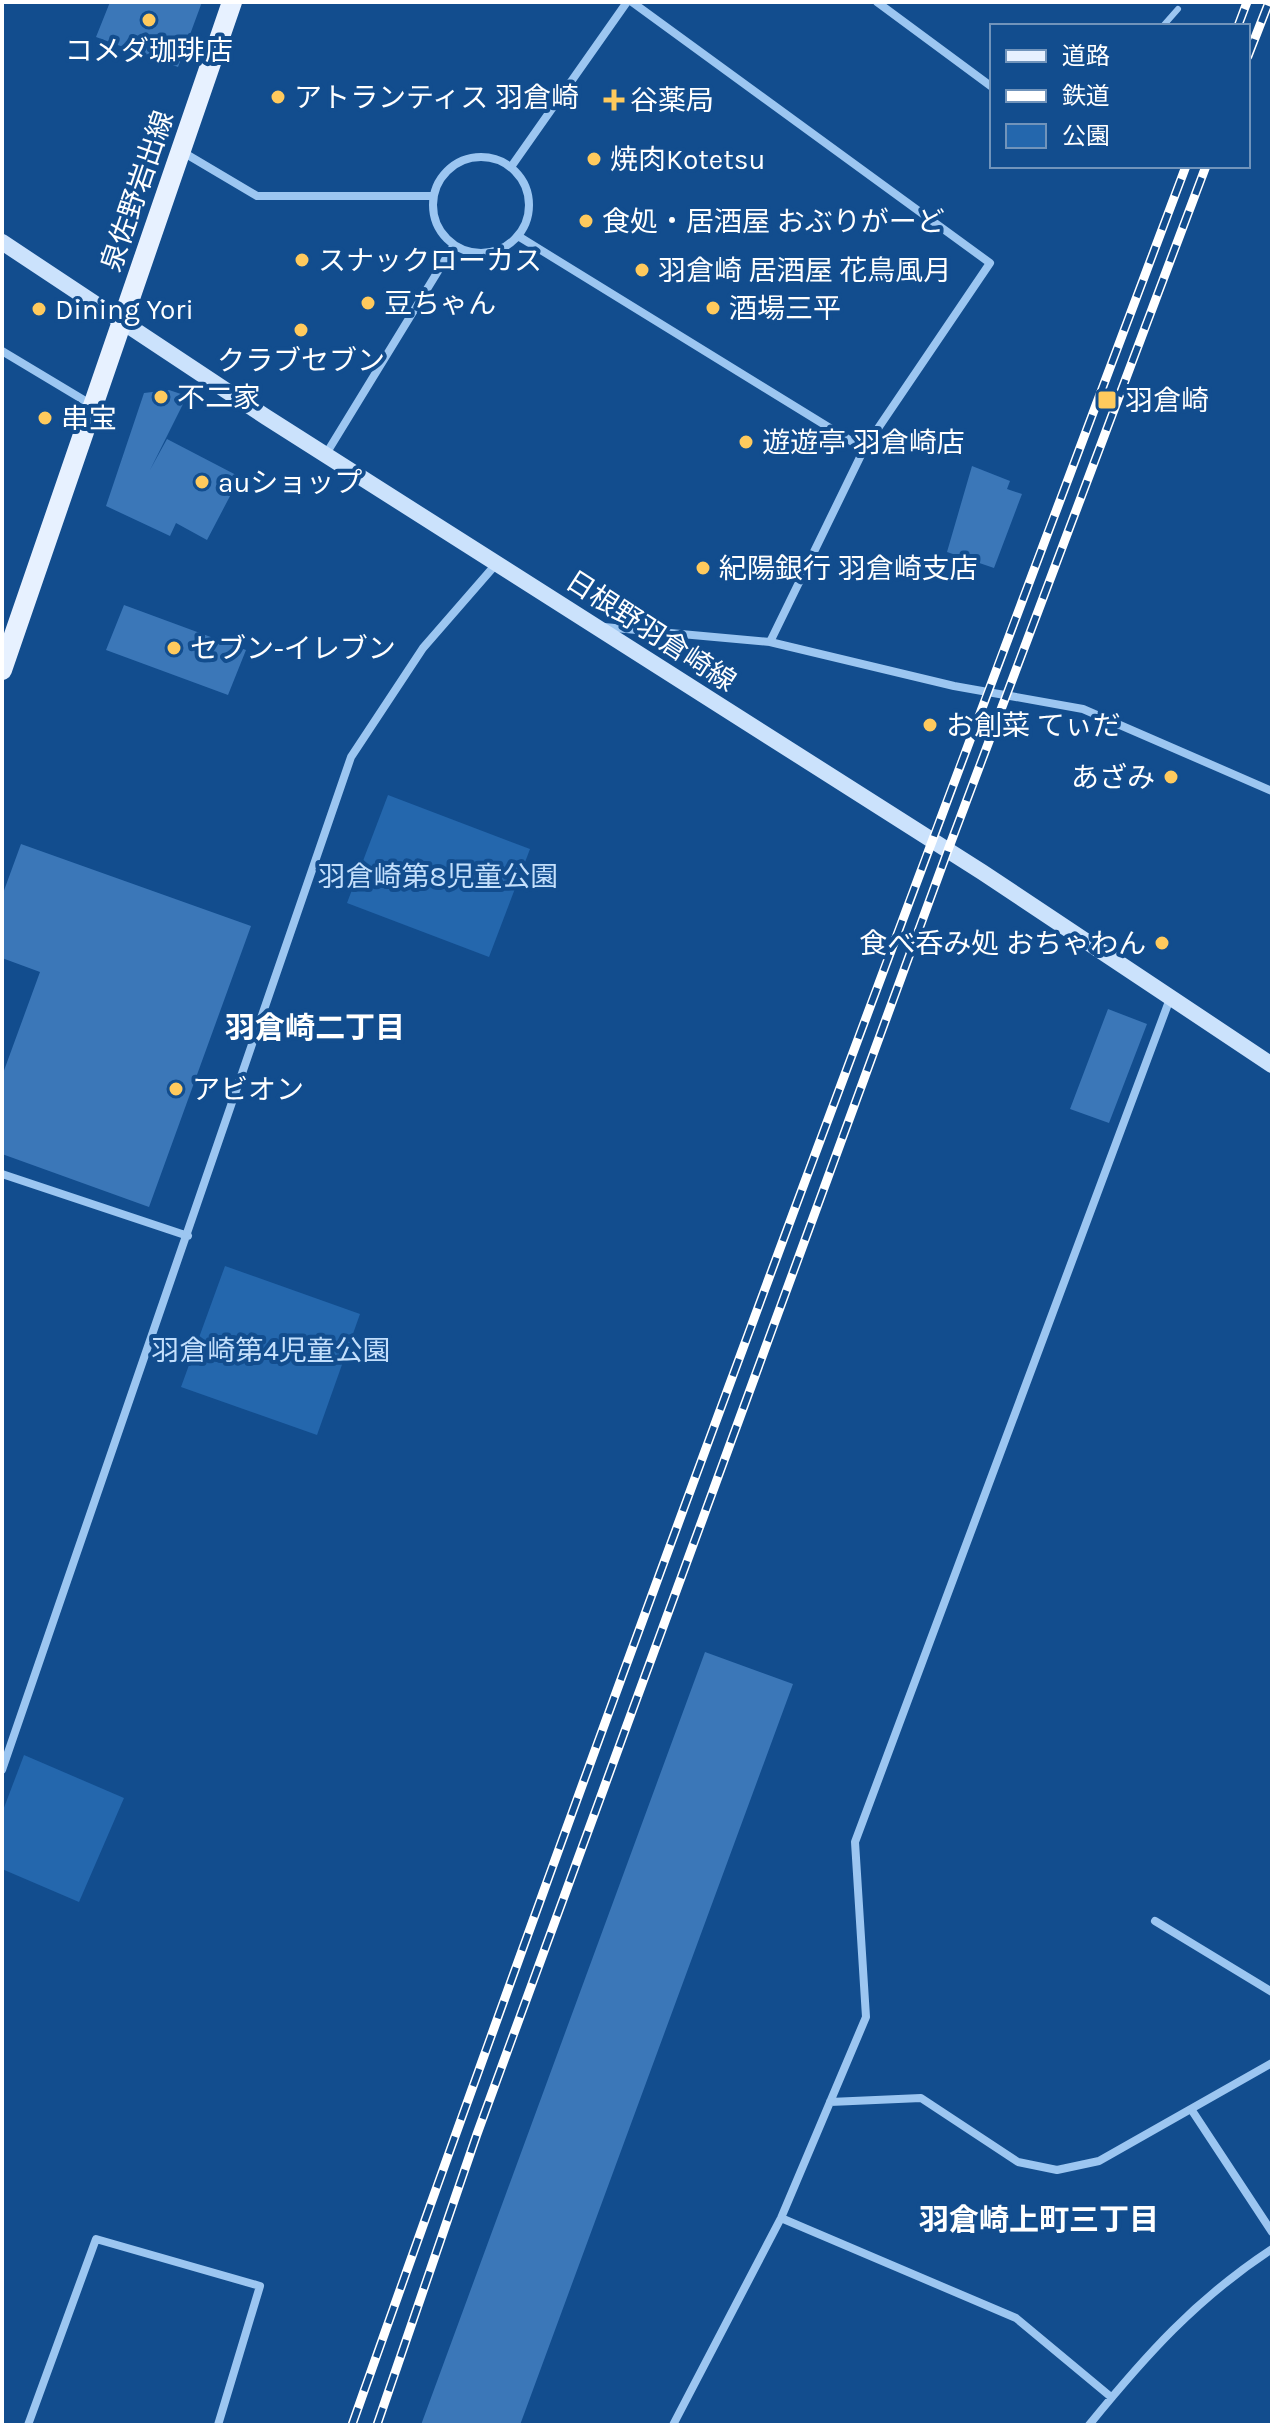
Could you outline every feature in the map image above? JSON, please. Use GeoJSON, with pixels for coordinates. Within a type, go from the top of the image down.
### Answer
{"type":"FeatureCollection","features":[{"type":"Feature","properties":{"kind":"main road","name":"泉佐野岩出線"},"geometry":{"type":"LineString","coordinates":[[2,670],[232,2]]}},
{"type":"Feature","properties":{"kind":"main road","name":"日根野羽倉崎線"},"geometry":{"type":"LineString","coordinates":[[2,242],[325,455],[948,850],[1272,1065]]}},
{"type":"Feature","properties":{"kind":"street"},"geometry":{"type":"LineString","coordinates":[[511,167],[629,2],[990,263],[864,449],[770,642]]}},
{"type":"Feature","properties":{"kind":"street"},"geometry":{"type":"LineString","coordinates":[[877,2],[990,86]]}},
{"type":"Feature","properties":{"kind":"street"},"geometry":{"type":"LineString","coordinates":[[181,151],[257,196],[433,196]]}},
{"type":"Feature","properties":{"kind":"street"},"geometry":{"type":"LineString","coordinates":[[480,156],[496,159],[522,178],[530,207],[527,222],[507,247],[493,253],[462,251],[438,229],[433,213],[433,196],[439,180],[449,168],[463,159],[480,156]]}},
{"type":"Feature","properties":{"kind":"street"},"geometry":{"type":"LineString","coordinates":[[518,236],[864,449]]}},
{"type":"Feature","properties":{"kind":"street"},"geometry":{"type":"LineString","coordinates":[[325,455],[454,245]]}},
{"type":"Feature","properties":{"kind":"street"},"geometry":{"type":"LineString","coordinates":[[2,351],[93,406]]}},
{"type":"Feature","properties":{"kind":"street"},"geometry":{"type":"LineString","coordinates":[[2,1770],[351,757],[423,648],[497,562]]}},
{"type":"Feature","properties":{"kind":"street"},"geometry":{"type":"LineString","coordinates":[[595,626],[770,642],[954,686],[1083,709],[1272,791]]}},
{"type":"Feature","properties":{"kind":"street"},"geometry":{"type":"LineString","coordinates":[[673,2425],[781,2218],[866,2017],[855,1842],[1171,996]]}},
{"type":"Feature","properties":{"kind":"street"},"geometry":{"type":"LineString","coordinates":[[2,1174],[188,1236]]}},
{"type":"Feature","properties":{"kind":"street"},"geometry":{"type":"LineString","coordinates":[[1155,1921],[1272,1992]]}},
{"type":"Feature","properties":{"kind":"street"},"geometry":{"type":"LineString","coordinates":[[830,2102],[921,2098],[1018,2162],[1057,2170],[1099,2161],[1272,2063]]}},
{"type":"Feature","properties":{"kind":"street"},"geometry":{"type":"LineString","coordinates":[[1191,2109],[1272,2232]]}},
{"type":"Feature","properties":{"kind":"street"},"geometry":{"type":"LineString","coordinates":[[781,2218],[1016,2318],[1111,2397]]}},
{"type":"Feature","properties":{"kind":"street"},"geometry":{"type":"LineString","coordinates":[[28,2425],[96,2239],[260,2286],[218,2425]]}},
{"type":"Feature","properties":{"kind":"street"},"geometry":{"type":"LineString","coordinates":[[1089,2425],[1171,2329],[1230,2276],[1272,2249]]}},
{"type":"Feature","properties":{"kind":"lane"},"geometry":{"type":"LineString","coordinates":[[1165,24],[1178,9]]}},
{"type":"Feature","properties":{"kind":"green space","name":"羽倉崎第8児童公園"},"geometry":{"type":"Polygon","coordinates":[[[388,795],[530,849],[489,957],[347,903],[388,795]]]}},
{"type":"Feature","properties":{"kind":"green space","name":"羽倉崎第4児童公園"},"geometry":{"type":"Polygon","coordinates":[[[225,1266],[360,1314],[317,1435],[181,1387],[225,1266]]]}},
{"type":"Feature","properties":{"kind":"green space"},"geometry":{"type":"Polygon","coordinates":[[[24,1755],[124,1798],[79,1902],[2,1869],[2,1813],[24,1755]]]}},
{"type":"Feature","properties":{"kind":"building","name":"コメダ珈琲店"},"geometry":{"type":"Polygon","coordinates":[[[110,2],[202,2],[178,67],[96,37],[110,2]]]}},
{"type":"Feature","properties":{"kind":"building"},"geometry":{"type":"Polygon","coordinates":[[[169,390],[187,396],[150,470],[167,439],[240,477],[207,540],[176,523],[170,536],[106,506],[144,393],[169,390]]]}},
{"type":"Feature","properties":{"kind":"building"},"geometry":{"type":"Polygon","coordinates":[[[972,466],[1010,481],[1007,489],[1022,494],[994,568],[947,552],[972,466]]]}},
{"type":"Feature","properties":{"kind":"building"},"geometry":{"type":"Polygon","coordinates":[[[124,605],[246,650],[228,695],[106,650],[124,605]]]}},
{"type":"Feature","properties":{"kind":"building"},"geometry":{"type":"Polygon","coordinates":[[[21,844],[251,926],[149,1207],[2,1154],[2,1076],[40,972],[2,958],[2,896],[21,844]]]}},
{"type":"Feature","properties":{"kind":"building"},"geometry":{"type":"Polygon","coordinates":[[[1108,1009],[1147,1024],[1109,1123],[1070,1109],[1108,1009]]]}},
{"type":"Feature","properties":{"kind":"building"},"geometry":{"type":"Polygon","coordinates":[[[705,1652],[793,1684],[520,2425],[421,2425],[705,1652]]]}},
{"type":"Feature","properties":{"kind":"railway"},"geometry":{"type":"LineString","coordinates":[[1239,24],[1247,2]]}},
{"type":"Feature","properties":{"kind":"railway"},"geometry":{"type":"LineString","coordinates":[[1250,51],[1269,2]]}},
{"type":"Feature","properties":{"kind":"railway"},"geometry":{"type":"LineString","coordinates":[[352,2425],[659,1576],[1185,168]]}},
{"type":"Feature","properties":{"kind":"railway"},"geometry":{"type":"LineString","coordinates":[[377,2425],[477,2134],[948,850],[1205,168]]}},
{"type":"Feature","properties":{"kind":"place","name":"コメダ珈琲店"},"geometry":{"type":"Point","coordinates":[149,20]}},
{"type":"Feature","properties":{"kind":"place","name":"アトランティス 羽倉崎"},"geometry":{"type":"Point","coordinates":[278,97]}},
{"type":"Feature","properties":{"kind":"place","name":"谷薬局"},"geometry":{"type":"Point","coordinates":[614,100]}},
{"type":"Feature","properties":{"kind":"place","name":"焼肉Kotetsu"},"geometry":{"type":"Point","coordinates":[594,159]}},
{"type":"Feature","properties":{"kind":"place","name":"食処・居酒屋 おぶりがーど"},"geometry":{"type":"Point","coordinates":[586,221]}},
{"type":"Feature","properties":{"kind":"place","name":"スナックローカス"},"geometry":{"type":"Point","coordinates":[302,260]}},
{"type":"Feature","properties":{"kind":"place","name":"羽倉崎 居酒屋 花鳥風月"},"geometry":{"type":"Point","coordinates":[642,270]}},
{"type":"Feature","properties":{"kind":"place","name":"豆ちゃん"},"geometry":{"type":"Point","coordinates":[368,303]}},
{"type":"Feature","properties":{"kind":"place","name":"酒場三平"},"geometry":{"type":"Point","coordinates":[713,308]}},
{"type":"Feature","properties":{"kind":"place","name":"Dining Yori"},"geometry":{"type":"Point","coordinates":[39,309]}},
{"type":"Feature","properties":{"kind":"place","name":"クラブセブン"},"geometry":{"type":"Point","coordinates":[301,330]}},
{"type":"Feature","properties":{"kind":"place","name":"不二家"},"geometry":{"type":"Point","coordinates":[161,397]}},
{"type":"Feature","properties":{"kind":"place","name":"羽倉崎"},"geometry":{"type":"Point","coordinates":[1107,400]}},
{"type":"Feature","properties":{"kind":"place","name":"串宝"},"geometry":{"type":"Point","coordinates":[45,418]}},
{"type":"Feature","properties":{"kind":"place","name":"遊遊亭 羽倉崎店"},"geometry":{"type":"Point","coordinates":[746,442]}},
{"type":"Feature","properties":{"kind":"place","name":"auショップ"},"geometry":{"type":"Point","coordinates":[202,482]}},
{"type":"Feature","properties":{"kind":"place","name":"紀陽銀行 羽倉崎支店"},"geometry":{"type":"Point","coordinates":[703,568]}},
{"type":"Feature","properties":{"kind":"place","name":"セブン-イレブン"},"geometry":{"type":"Point","coordinates":[174,648]}},
{"type":"Feature","properties":{"kind":"place","name":"お創菜 てぃだ"},"geometry":{"type":"Point","coordinates":[930,725]}},
{"type":"Feature","properties":{"kind":"place","name":"あざみ"},"geometry":{"type":"Point","coordinates":[1171,777]}},
{"type":"Feature","properties":{"kind":"place","name":"食べ呑み処 おちゃわん"},"geometry":{"type":"Point","coordinates":[1162,943]}},
{"type":"Feature","properties":{"kind":"place","name":"アビオン"},"geometry":{"type":"Point","coordinates":[176,1089]}},
{"type":"Feature","properties":{"kind":"district","name":"羽倉崎二丁目"},"geometry":{"type":"Point","coordinates":[315,1028]}},
{"type":"Feature","properties":{"kind":"district","name":"羽倉崎上町三丁目"},"geometry":{"type":"Point","coordinates":[1039,2220]}}]}
